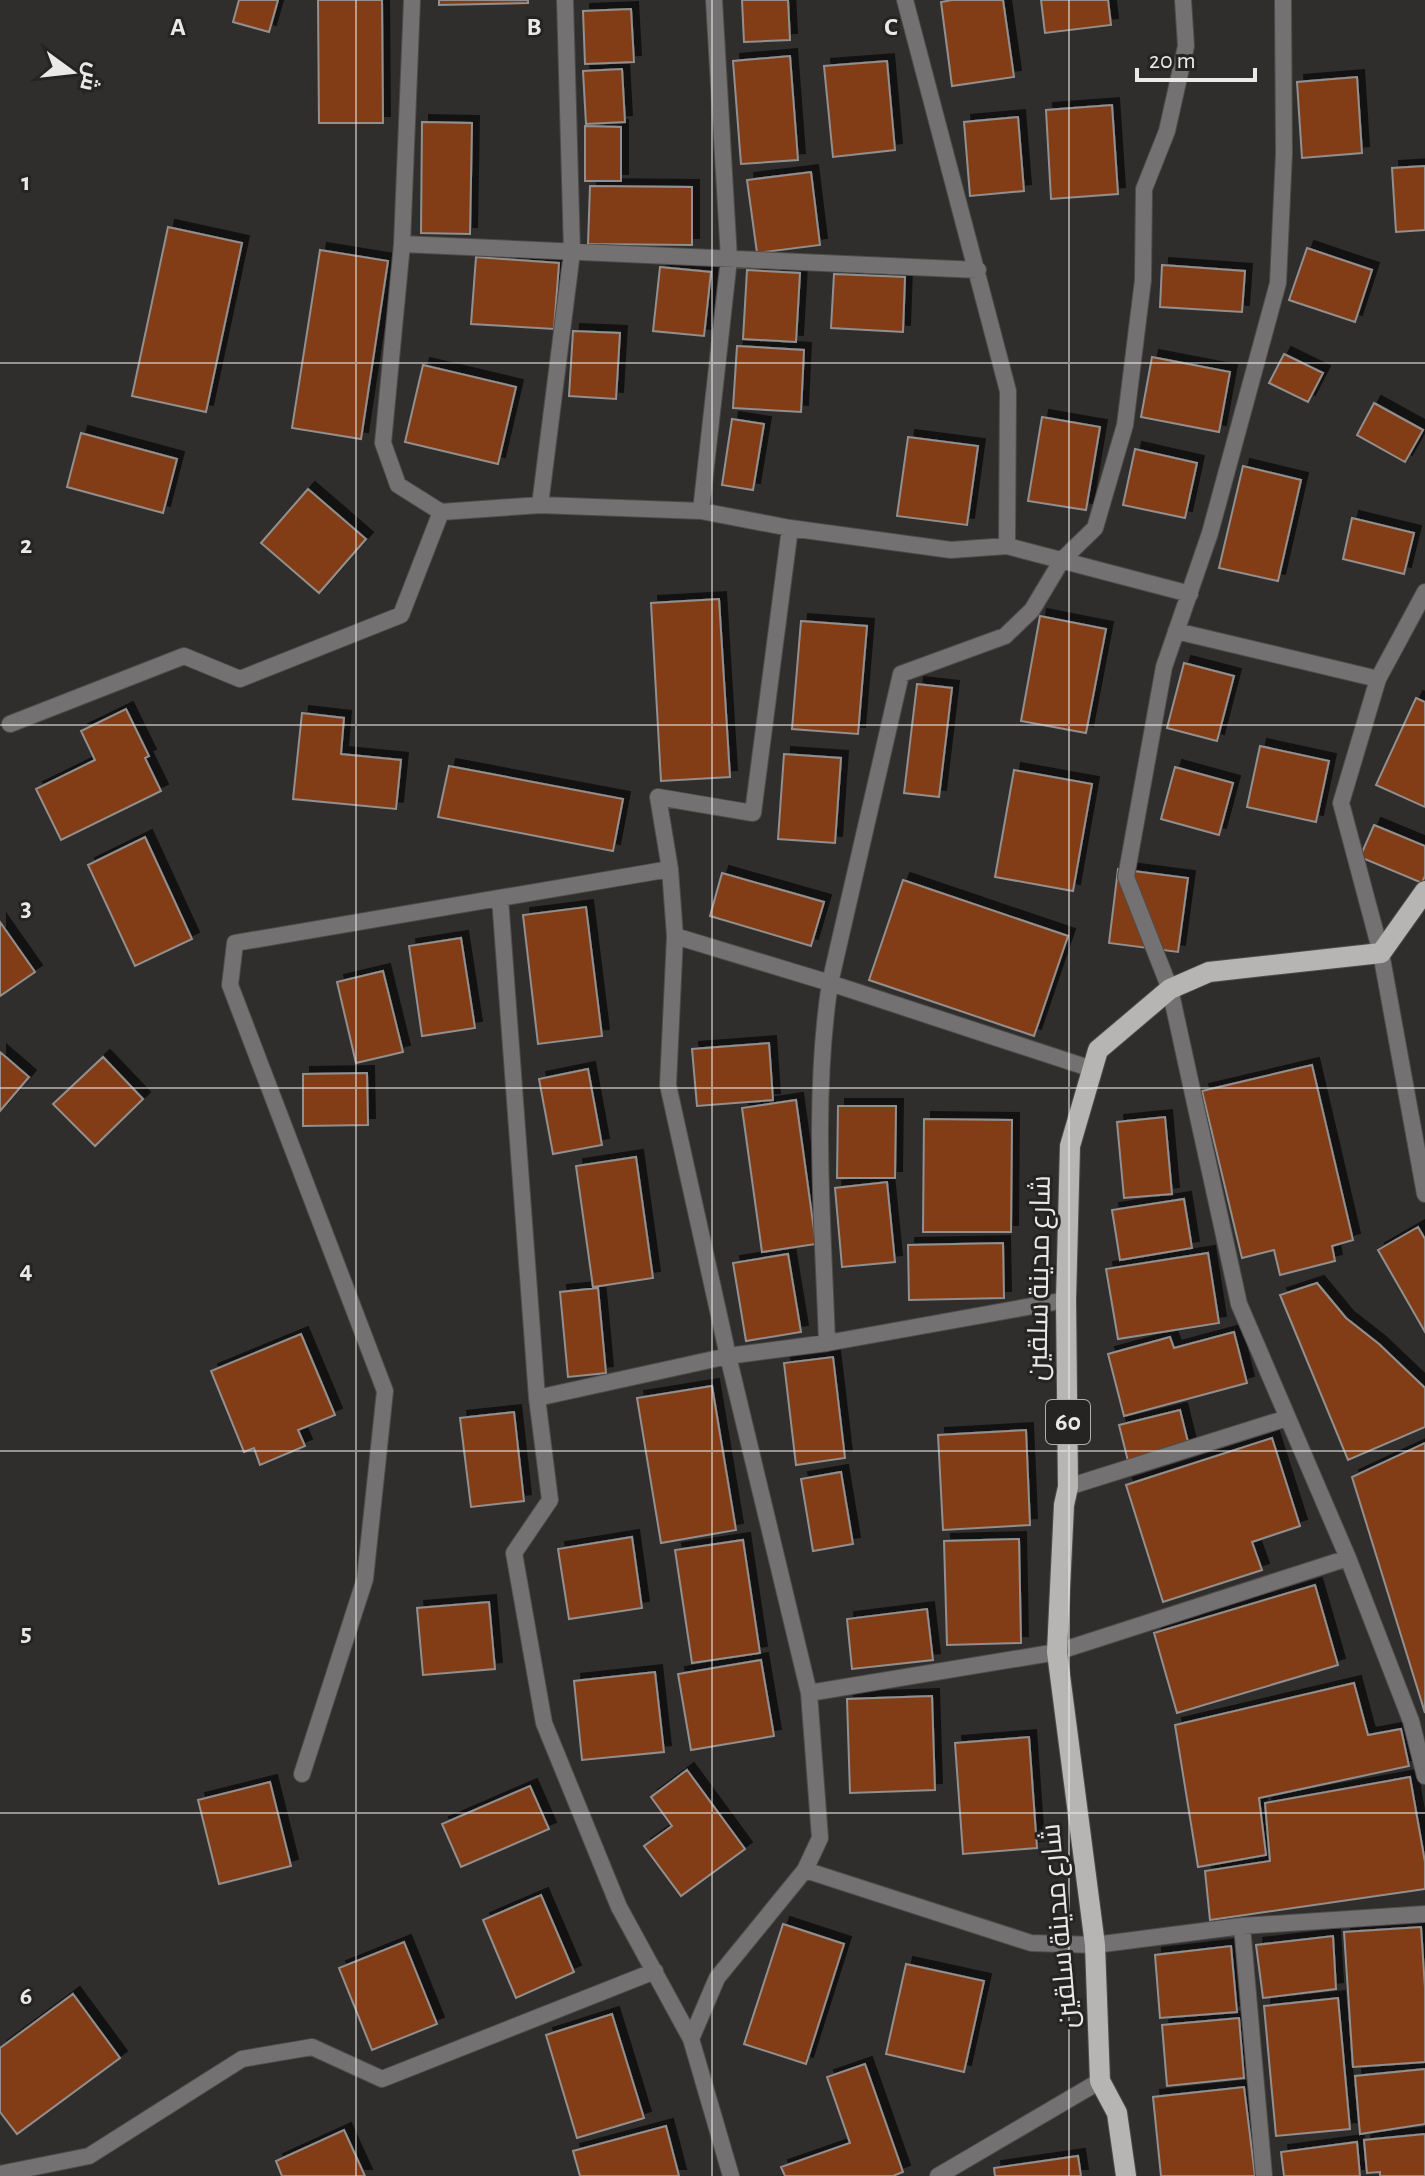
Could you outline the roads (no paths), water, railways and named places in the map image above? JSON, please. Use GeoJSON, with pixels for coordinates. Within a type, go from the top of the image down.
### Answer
{"type":"FeatureCollection","features":[{"type":"Feature","properties":{"kind":"main road"},"geometry":{"type":"LineString","coordinates":[[1381,953],[1425,891]]}},
{"type":"Feature","properties":{"kind":"main road","name":"شارع مدينة سلقين"},"geometry":{"type":"LineString","coordinates":[[1126,2176],[1117,2113],[1100,2081],[1095,1945],[1057,1652],[1064,1505],[1068,1487],[1066,1300],[1070,1146],[1098,1050],[1170,989],[1209,972],[1381,953]]}},
{"type":"Feature","properties":{"kind":"street"},"geometry":{"type":"LineString","coordinates":[[412,0],[402,244],[383,443],[398,485],[441,512],[540,505],[701,511],[790,528],[951,550],[1007,546],[1190,594]]}},
{"type":"Feature","properties":{"kind":"street"},"geometry":{"type":"LineString","coordinates":[[540,505],[572,252],[565,0]]}},
{"type":"Feature","properties":{"kind":"street"},"geometry":{"type":"LineString","coordinates":[[701,511],[729,259],[714,0]]}},
{"type":"Feature","properties":{"kind":"street"},"geometry":{"type":"LineString","coordinates":[[905,0],[1008,391],[1007,546]]}},
{"type":"Feature","properties":{"kind":"street"},"geometry":{"type":"LineString","coordinates":[[827,1343],[822,1182],[823,1032],[830,983],[901,674],[1005,636],[1032,610],[1062,560],[1095,528],[1125,425],[1143,280],[1144,189],[1167,131],[1186,46],[1183,0]]}},
{"type":"Feature","properties":{"kind":"street"},"geometry":{"type":"LineString","coordinates":[[1283,0],[1284,153],[1278,283],[1246,407],[1161,682],[1126,877],[1170,989],[1239,1304],[1348,1558],[1411,1721],[1425,1776]]}},
{"type":"Feature","properties":{"kind":"street"},"geometry":{"type":"LineString","coordinates":[[402,244],[978,270]]}},
{"type":"Feature","properties":{"kind":"street"},"geometry":{"type":"LineString","coordinates":[[10,724],[184,656],[240,679],[401,615],[441,512]]}},
{"type":"Feature","properties":{"kind":"street"},"geometry":{"type":"LineString","coordinates":[[691,2039],[717,1978],[805,1870],[820,1838],[809,1693],[728,1356],[668,1085],[675,936],[670,869],[658,797],[753,813],[790,528]]}},
{"type":"Feature","properties":{"kind":"street"},"geometry":{"type":"LineString","coordinates":[[1425,592],[1378,679],[1341,803],[1381,953],[1425,1194]]}},
{"type":"Feature","properties":{"kind":"street"},"geometry":{"type":"LineString","coordinates":[[1176,631],[1378,679]]}},
{"type":"Feature","properties":{"kind":"street"},"geometry":{"type":"LineString","coordinates":[[302,1774],[365,1579],[385,1391],[230,985],[235,943],[670,869]]}},
{"type":"Feature","properties":{"kind":"street"},"geometry":{"type":"LineString","coordinates":[[500,898],[537,1398],[550,1500],[514,1553],[544,1723],[619,1907],[691,2039],[731,2176]]}},
{"type":"Feature","properties":{"kind":"street"},"geometry":{"type":"LineString","coordinates":[[675,936],[1092,1069]]}},
{"type":"Feature","properties":{"kind":"street"},"geometry":{"type":"LineString","coordinates":[[537,1398],[728,1356],[827,1343],[1066,1300]]}},
{"type":"Feature","properties":{"kind":"street"},"geometry":{"type":"LineString","coordinates":[[1068,1487],[1287,1418]]}},
{"type":"Feature","properties":{"kind":"street"},"geometry":{"type":"LineString","coordinates":[[809,1693],[1057,1652],[1348,1558]]}},
{"type":"Feature","properties":{"kind":"street"},"geometry":{"type":"LineString","coordinates":[[805,1870],[1031,1943],[1095,1945],[1242,1926],[1425,1914]]}},
{"type":"Feature","properties":{"kind":"street"},"geometry":{"type":"LineString","coordinates":[[1242,1926],[1264,2176]]}},
{"type":"Feature","properties":{"kind":"street"},"geometry":{"type":"LineString","coordinates":[[0,2174],[89,2156],[242,2059],[312,2047],[382,2079],[655,1971]]}},
{"type":"Feature","properties":{"kind":"street"},"geometry":{"type":"LineString","coordinates":[[938,2176],[1100,2081]]}}]}
